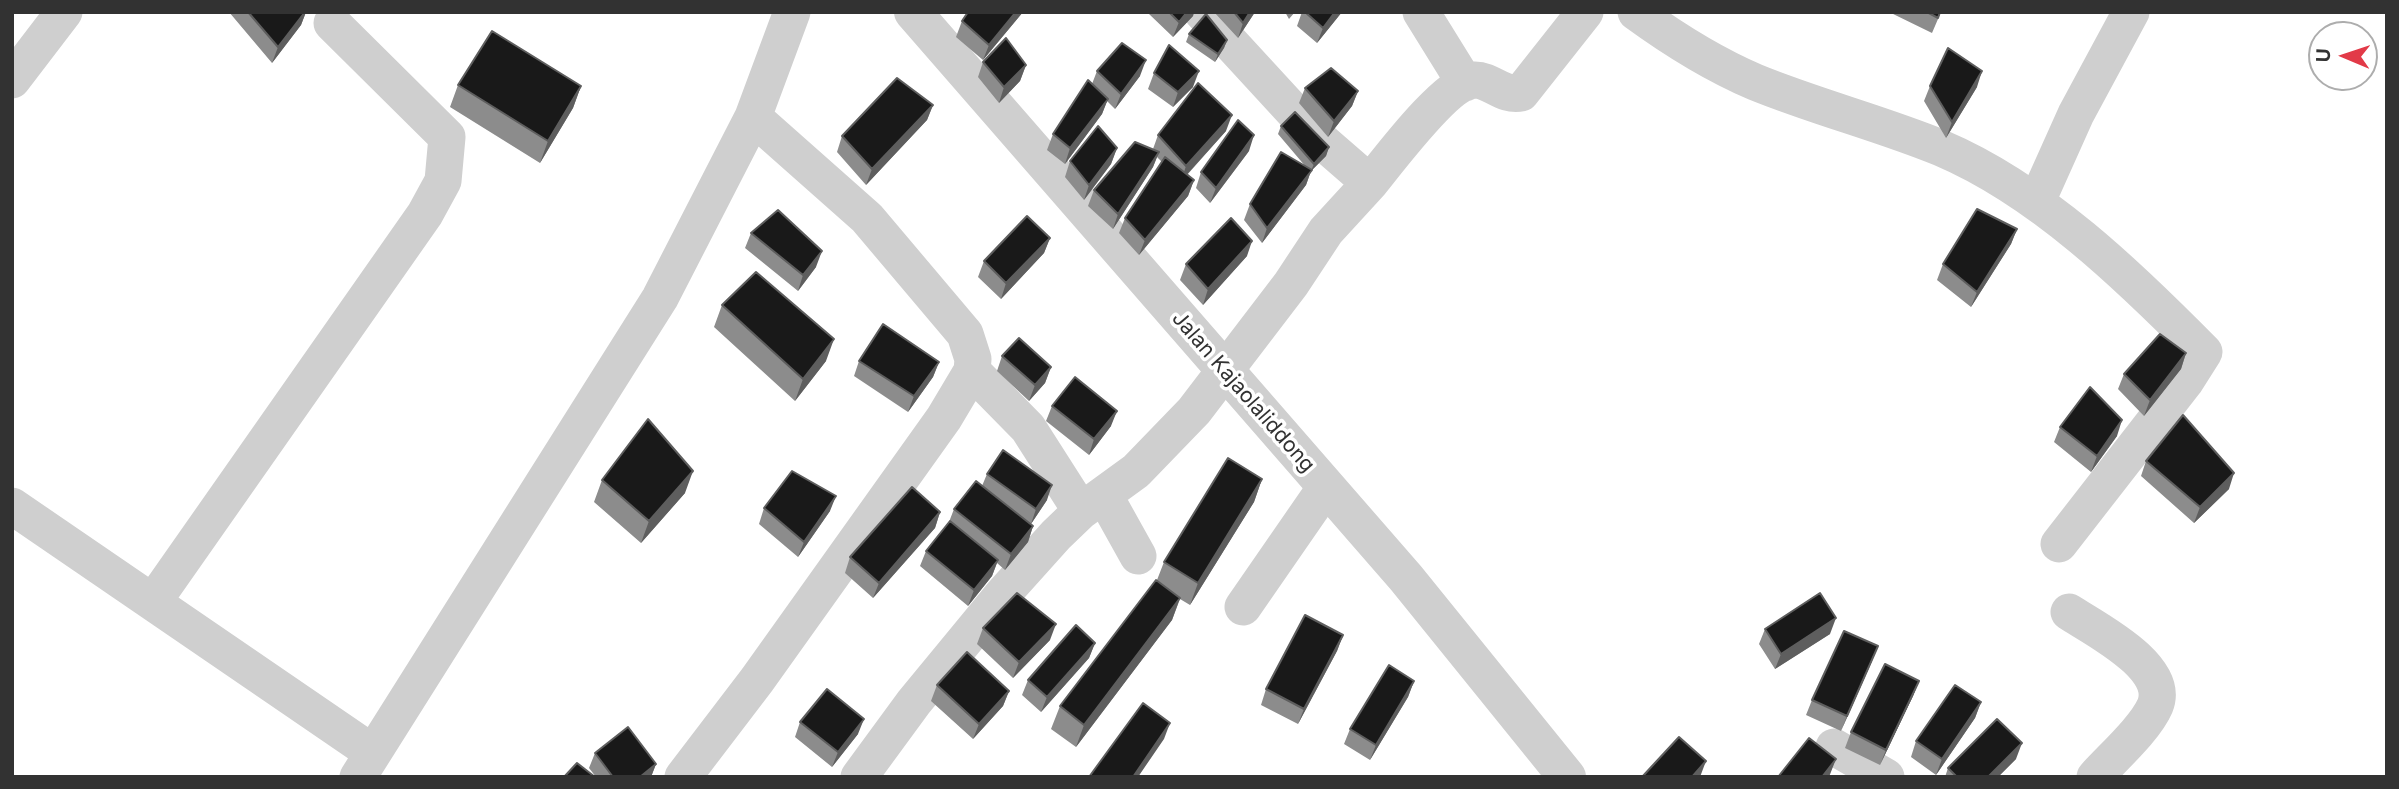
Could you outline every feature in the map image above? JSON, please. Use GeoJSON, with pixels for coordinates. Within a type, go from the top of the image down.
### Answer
{"type":"FeatureCollection","features":[{"type":"Feature","properties":{"kind":"street"},"geometry":{"type":"LineString","coordinates":[[12,80],[64,12]]}},
{"type":"Feature","properties":{"kind":"street"},"geometry":{"type":"LineString","coordinates":[[12,506],[153,602],[366,765],[660,298],[753,117],[792,12]]}},
{"type":"Feature","properties":{"kind":"street","name":"Jalan Kajaolaliddong"},"geometry":{"type":"LineString","coordinates":[[913,12],[1406,578],[1567,777]]}},
{"type":"Feature","properties":{"kind":"street"},"geometry":{"type":"LineString","coordinates":[[1202,12],[1317,137],[1370,183]]}},
{"type":"Feature","properties":{"kind":"street"},"geometry":{"type":"LineString","coordinates":[[1421,12],[1465,83]]}},
{"type":"Feature","properties":{"kind":"street"},"geometry":{"type":"LineString","coordinates":[[859,777],[914,702],[1003,594],[1093,503],[1136,471],[1169,439],[1291,284],[1326,231],[1423,119],[1465,83],[1475,80],[1511,94],[1521,93],[1585,12]]}},
{"type":"Feature","properties":{"kind":"street"},"geometry":{"type":"LineString","coordinates":[[1636,12],[1701,55],[1755,82],[1942,149],[2037,201],[2165,312],[2204,352],[2185,382],[2059,544]]}},
{"type":"Feature","properties":{"kind":"street"},"geometry":{"type":"LineString","coordinates":[[2037,201],[2076,114],[2131,12]]}},
{"type":"Feature","properties":{"kind":"street"},"geometry":{"type":"LineString","coordinates":[[153,602],[425,214],[443,181],[447,137],[332,23]]}},
{"type":"Feature","properties":{"kind":"street"},"geometry":{"type":"LineString","coordinates":[[683,777],[765,670],[944,418],[972,371],[974,359],[965,334],[876,228],[753,117]]}},
{"type":"Feature","properties":{"kind":"street"},"geometry":{"type":"LineString","coordinates":[[972,371],[1028,428],[1138,556]]}},
{"type":"Feature","properties":{"kind":"street"},"geometry":{"type":"LineString","coordinates":[[1243,607],[1326,487]]}},
{"type":"Feature","properties":{"kind":"street"},"geometry":{"type":"LineString","coordinates":[[2069,612],[2141,660],[2155,685],[2155,706],[2095,777]]}},
{"type":"Feature","properties":{"kind":"street"},"geometry":{"type":"LineString","coordinates":[[1834,747],[1886,777]]}},
{"type":"Feature","properties":{"kind":"building"},"geometry":{"type":"Polygon","coordinates":[[[248,12],[305,12],[278,47],[248,12]]]}},
{"type":"Feature","properties":{"kind":"building"},"geometry":{"type":"Polygon","coordinates":[[[968,12],[1016,12],[989,45],[962,21],[968,12]]]}},
{"type":"Feature","properties":{"kind":"building"},"geometry":{"type":"Polygon","coordinates":[[[1169,12],[1187,12],[1179,22],[1169,12]]]}},
{"type":"Feature","properties":{"kind":"building"},"geometry":{"type":"Polygon","coordinates":[[[1234,12],[1250,12],[1243,23],[1234,12]]]}},
{"type":"Feature","properties":{"kind":"building"},"geometry":{"type":"Polygon","coordinates":[[[1305,12],[1335,12],[1323,28],[1305,12]]]}},
{"type":"Feature","properties":{"kind":"building"},"geometry":{"type":"Polygon","coordinates":[[[1927,12],[1940,12],[1938,18],[1927,12]]]}},
{"type":"Feature","properties":{"kind":"building"},"geometry":{"type":"Polygon","coordinates":[[[1206,14],[1227,40],[1218,54],[1189,34],[1206,14]]]}},
{"type":"Feature","properties":{"kind":"building"},"geometry":{"type":"Polygon","coordinates":[[[492,31],[581,86],[548,141],[458,85],[492,31]]]}},
{"type":"Feature","properties":{"kind":"building"},"geometry":{"type":"Polygon","coordinates":[[[1006,38],[1026,65],[1004,87],[983,62],[1006,38]]]}},
{"type":"Feature","properties":{"kind":"building"},"geometry":{"type":"Polygon","coordinates":[[[1122,43],[1146,60],[1121,94],[1097,71],[1122,43]]]}},
{"type":"Feature","properties":{"kind":"building"},"geometry":{"type":"Polygon","coordinates":[[[1169,45],[1199,71],[1178,92],[1154,73],[1169,45]]]}},
{"type":"Feature","properties":{"kind":"building"},"geometry":{"type":"Polygon","coordinates":[[[1948,48],[1982,71],[1952,122],[1930,86],[1948,48]]]}},
{"type":"Feature","properties":{"kind":"building"},"geometry":{"type":"Polygon","coordinates":[[[1331,68],[1358,91],[1334,121],[1305,88],[1331,68]]]}},
{"type":"Feature","properties":{"kind":"building"},"geometry":{"type":"Polygon","coordinates":[[[897,78],[933,105],[872,169],[842,136],[897,78]]]}},
{"type":"Feature","properties":{"kind":"building"},"geometry":{"type":"Polygon","coordinates":[[[1088,80],[1108,99],[1070,148],[1053,134],[1088,80]]]}},
{"type":"Feature","properties":{"kind":"building"},"geometry":{"type":"Polygon","coordinates":[[[1198,83],[1232,115],[1186,166],[1158,135],[1198,83]]]}},
{"type":"Feature","properties":{"kind":"building"},"geometry":{"type":"Polygon","coordinates":[[[1295,112],[1329,147],[1314,164],[1281,126],[1295,112]]]}},
{"type":"Feature","properties":{"kind":"building"},"geometry":{"type":"Polygon","coordinates":[[[1238,120],[1254,135],[1216,188],[1201,172],[1238,120]]]}},
{"type":"Feature","properties":{"kind":"building"},"geometry":{"type":"Polygon","coordinates":[[[1098,126],[1117,148],[1089,185],[1070,161],[1098,126]]]}},
{"type":"Feature","properties":{"kind":"building"},"geometry":{"type":"Polygon","coordinates":[[[1135,142],[1159,152],[1118,214],[1094,190],[1135,142]]]}},
{"type":"Feature","properties":{"kind":"building"},"geometry":{"type":"Polygon","coordinates":[[[1281,152],[1312,170],[1267,228],[1250,204],[1281,152]]]}},
{"type":"Feature","properties":{"kind":"building"},"geometry":{"type":"Polygon","coordinates":[[[1165,157],[1194,180],[1145,240],[1125,218],[1165,157]]]}},
{"type":"Feature","properties":{"kind":"building"},"geometry":{"type":"Polygon","coordinates":[[[1977,209],[2017,229],[1977,292],[1943,264],[1977,209]]]}},
{"type":"Feature","properties":{"kind":"building"},"geometry":{"type":"Polygon","coordinates":[[[778,210],[822,251],[803,275],[751,233],[778,210]]]}},
{"type":"Feature","properties":{"kind":"building"},"geometry":{"type":"Polygon","coordinates":[[[1027,216],[1050,238],[1006,283],[984,261],[1027,216]]]}},
{"type":"Feature","properties":{"kind":"building"},"geometry":{"type":"Polygon","coordinates":[[[1231,218],[1252,241],[1208,289],[1186,264],[1231,218]]]}},
{"type":"Feature","properties":{"kind":"building"},"geometry":{"type":"Polygon","coordinates":[[[756,272],[834,339],[803,379],[722,305],[756,272]]]}},
{"type":"Feature","properties":{"kind":"building"},"geometry":{"type":"Polygon","coordinates":[[[883,324],[939,362],[914,396],[859,361],[883,324]]]}},
{"type":"Feature","properties":{"kind":"building"},"geometry":{"type":"Polygon","coordinates":[[[2160,334],[2186,353],[2150,400],[2124,374],[2160,334]]]}},
{"type":"Feature","properties":{"kind":"building"},"geometry":{"type":"Polygon","coordinates":[[[1019,338],[1051,367],[1035,385],[1002,356],[1019,338]]]}},
{"type":"Feature","properties":{"kind":"building"},"geometry":{"type":"Polygon","coordinates":[[[1075,377],[1117,411],[1094,439],[1052,406],[1075,377]]]}},
{"type":"Feature","properties":{"kind":"building"},"geometry":{"type":"Polygon","coordinates":[[[2090,387],[2122,420],[2097,456],[2060,427],[2090,387]]]}},
{"type":"Feature","properties":{"kind":"building"},"geometry":{"type":"Polygon","coordinates":[[[2183,415],[2234,473],[2200,507],[2146,461],[2183,415]]]}},
{"type":"Feature","properties":{"kind":"building"},"geometry":{"type":"Polygon","coordinates":[[[648,419],[693,471],[649,521],[602,480],[648,419]]]}},
{"type":"Feature","properties":{"kind":"building"},"geometry":{"type":"Polygon","coordinates":[[[1003,450],[1052,485],[1036,509],[987,474],[1003,450]]]}},
{"type":"Feature","properties":{"kind":"building"},"geometry":{"type":"Polygon","coordinates":[[[1228,458],[1262,479],[1198,583],[1164,562],[1228,458]]]}},
{"type":"Feature","properties":{"kind":"building"},"geometry":{"type":"Polygon","coordinates":[[[792,471],[836,496],[804,542],[764,508],[792,471]]]}},
{"type":"Feature","properties":{"kind":"building"},"geometry":{"type":"Polygon","coordinates":[[[976,481],[1033,526],[1011,554],[954,509],[976,481]]]}},
{"type":"Feature","properties":{"kind":"building"},"geometry":{"type":"Polygon","coordinates":[[[912,487],[940,512],[879,583],[850,557],[912,487]]]}},
{"type":"Feature","properties":{"kind":"building"},"geometry":{"type":"Polygon","coordinates":[[[950,521],[998,560],[974,590],[926,551],[950,521]]]}},
{"type":"Feature","properties":{"kind":"building"},"geometry":{"type":"Polygon","coordinates":[[[1156,580],[1180,598],[1084,725],[1060,706],[1156,580]]]}},
{"type":"Feature","properties":{"kind":"building"},"geometry":{"type":"Polygon","coordinates":[[[1017,593],[1056,624],[1019,662],[983,628],[1017,593]]]}},
{"type":"Feature","properties":{"kind":"building"},"geometry":{"type":"Polygon","coordinates":[[[1820,593],[1836,618],[1781,654],[1765,629],[1820,593]]]}},
{"type":"Feature","properties":{"kind":"building"},"geometry":{"type":"Polygon","coordinates":[[[1305,615],[1343,635],[1304,709],[1266,689],[1305,615]]]}},
{"type":"Feature","properties":{"kind":"building"},"geometry":{"type":"Polygon","coordinates":[[[1076,625],[1095,643],[1047,697],[1028,680],[1076,625]]]}},
{"type":"Feature","properties":{"kind":"building"},"geometry":{"type":"Polygon","coordinates":[[[1844,631],[1878,646],[1847,716],[1812,700],[1844,631]]]}},
{"type":"Feature","properties":{"kind":"building"},"geometry":{"type":"Polygon","coordinates":[[[967,652],[1009,691],[979,724],[937,685],[967,652]]]}},
{"type":"Feature","properties":{"kind":"building"},"geometry":{"type":"Polygon","coordinates":[[[1885,664],[1919,681],[1886,750],[1851,732],[1885,664]]]}},
{"type":"Feature","properties":{"kind":"building"},"geometry":{"type":"Polygon","coordinates":[[[1389,665],[1414,681],[1376,745],[1350,729],[1389,665]]]}},
{"type":"Feature","properties":{"kind":"building"},"geometry":{"type":"Polygon","coordinates":[[[1955,685],[1981,702],[1942,759],[1916,741],[1955,685]]]}},
{"type":"Feature","properties":{"kind":"building"},"geometry":{"type":"Polygon","coordinates":[[[827,689],[864,719],[838,752],[800,722],[827,689]]]}},
{"type":"Feature","properties":{"kind":"building"},"geometry":{"type":"Polygon","coordinates":[[[1143,703],[1170,723],[1133,777],[1089,777],[1143,703]]]}},
{"type":"Feature","properties":{"kind":"building"},"geometry":{"type":"Polygon","coordinates":[[[1997,719],[2022,743],[1988,777],[1957,777],[1948,768],[1997,719]]]}},
{"type":"Feature","properties":{"kind":"building"},"geometry":{"type":"Polygon","coordinates":[[[628,727],[656,764],[640,777],[613,777],[595,753],[628,727]]]}},
{"type":"Feature","properties":{"kind":"building"},"geometry":{"type":"Polygon","coordinates":[[[1679,737],[1706,761],[1692,777],[1642,777],[1679,737]]]}},
{"type":"Feature","properties":{"kind":"building"},"geometry":{"type":"Polygon","coordinates":[[[1809,738],[1836,759],[1822,777],[1778,777],[1809,738]]]}},
{"type":"Feature","properties":{"kind":"building"},"geometry":{"type":"Polygon","coordinates":[[[577,763],[595,777],[564,777],[577,763]]]}}]}
